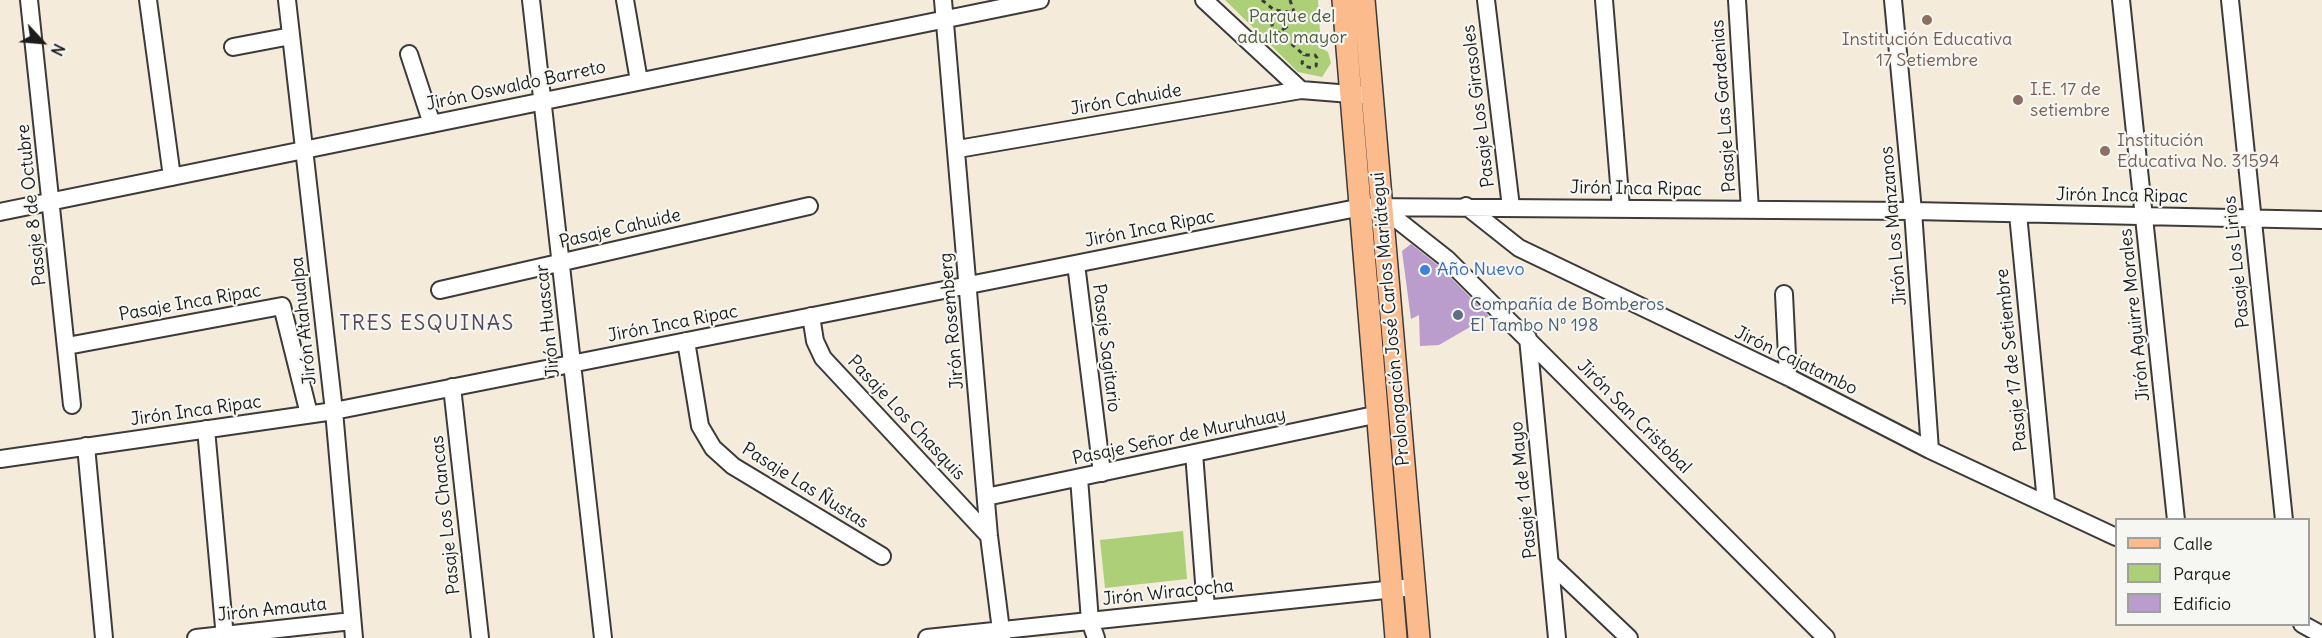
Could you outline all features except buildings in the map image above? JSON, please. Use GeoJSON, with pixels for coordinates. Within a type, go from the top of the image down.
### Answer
{"type":"FeatureCollection","features":[{"type":"Feature","properties":{"kind":"main road","name":"Prolongación José Carlos Mariátegui"},"geometry":{"type":"LineString","coordinates":[[1343,0],[1362,95],[1419,638]]}},
{"type":"Feature","properties":{"kind":"main road","name":"Prolongación José Carlos Mariátegui"},"geometry":{"type":"LineString","coordinates":[[1362,95],[1364,0]]}},
{"type":"Feature","properties":{"kind":"main road","name":"Prolongación José Carlos Mariátegui"},"geometry":{"type":"LineString","coordinates":[[1372,207],[1379,414],[1396,638]]}},
{"type":"Feature","properties":{"kind":"street","name":"Pasaje 8 de Octubre"},"geometry":{"type":"LineString","coordinates":[[29,0],[72,405]]}},
{"type":"Feature","properties":{"kind":"street"},"geometry":{"type":"LineString","coordinates":[[148,0],[172,177]]}},
{"type":"Feature","properties":{"kind":"street","name":"Jirón Atahualpa"},"geometry":{"type":"LineString","coordinates":[[287,0],[334,411],[353,630]]}},
{"type":"Feature","properties":{"kind":"street","name":"Jirón Huascar"},"geometry":{"type":"LineString","coordinates":[[531,0],[603,638]]}},
{"type":"Feature","properties":{"kind":"street"},"geometry":{"type":"LineString","coordinates":[[625,0],[639,81]]}},
{"type":"Feature","properties":{"kind":"street","name":"Jirón Rosemberg"},"geometry":{"type":"LineString","coordinates":[[944,0],[989,536],[1001,634]]}},
{"type":"Feature","properties":{"kind":"street","name":"Jirón Oswaldo Barreto"},"geometry":{"type":"LineString","coordinates":[[0,212],[1040,0]]}},
{"type":"Feature","properties":{"kind":"street"},"geometry":{"type":"LineString","coordinates":[[1204,0],[1300,90],[1362,95]]}},
{"type":"Feature","properties":{"kind":"street","name":"Pasaje Los Girasoles"},"geometry":{"type":"LineString","coordinates":[[1486,0],[1511,207]]}},
{"type":"Feature","properties":{"kind":"street"},"geometry":{"type":"LineString","coordinates":[[1604,0],[1621,208]]}},
{"type":"Feature","properties":{"kind":"street","name":"Pasaje Las Gardenias"},"geometry":{"type":"LineString","coordinates":[[1737,0],[1750,210]]}},
{"type":"Feature","properties":{"kind":"street","name":"Jirón Los Manzanos"},"geometry":{"type":"LineString","coordinates":[[1893,0],[1913,211],[1930,450]]}},
{"type":"Feature","properties":{"kind":"street","name":"Jirón Aguirre Morales"},"geometry":{"type":"LineString","coordinates":[[2121,0],[2176,518]]}},
{"type":"Feature","properties":{"kind":"street","name":"Pasaje Los Lirios"},"geometry":{"type":"LineString","coordinates":[[2230,0],[2284,518]]}},
{"type":"Feature","properties":{"kind":"street"},"geometry":{"type":"LineString","coordinates":[[233,47],[291,36]]}},
{"type":"Feature","properties":{"kind":"street"},"geometry":{"type":"LineString","coordinates":[[409,54],[432,124]]}},
{"type":"Feature","properties":{"kind":"street","name":"Jirón Cahuide"},"geometry":{"type":"LineString","coordinates":[[958,148],[1300,90]]}},
{"type":"Feature","properties":{"kind":"street","name":"Pasaje Cahuide"},"geometry":{"type":"LineString","coordinates":[[440,290],[809,206]]}},
{"type":"Feature","properties":{"kind":"street","name":"Jirón Cajatambo"},"geometry":{"type":"LineString","coordinates":[[1466,206],[1519,248],[1788,377],[1930,450],[2046,502],[2115,536]]}},
{"type":"Feature","properties":{"kind":"street","name":"Jirón Inca Ripac"},"geometry":{"type":"LineString","coordinates":[[0,459],[334,411],[1372,207],[1913,211],[2322,220]]}},
{"type":"Feature","properties":{"kind":"street","name":"Jirón San Cristobal"},"geometry":{"type":"LineString","coordinates":[[1372,207],[1447,259],[1826,638]]}},
{"type":"Feature","properties":{"kind":"street","name":"Pasaje 17 de Setiembre"},"geometry":{"type":"LineString","coordinates":[[2018,214],[2046,502]]}},
{"type":"Feature","properties":{"kind":"street","name":"Pasaje Sagitario"},"geometry":{"type":"LineString","coordinates":[[1076,264],[1102,473]]}},
{"type":"Feature","properties":{"kind":"street"},"geometry":{"type":"LineString","coordinates":[[1784,294],[1788,377]]}},
{"type":"Feature","properties":{"kind":"street","name":"Pasaje Inca Ripac"},"geometry":{"type":"LineString","coordinates":[[67,346],[282,306],[309,414]]}},
{"type":"Feature","properties":{"kind":"street","name":"Pasaje Los Chasquis"},"geometry":{"type":"LineString","coordinates":[[811,316],[815,340],[823,358],[989,536]]}},
{"type":"Feature","properties":{"kind":"street","name":"Pasaje 1 de Mayo"},"geometry":{"type":"LineString","coordinates":[[1528,338],[1557,638]]}},
{"type":"Feature","properties":{"kind":"street","name":"Pasaje Las Ñustas"},"geometry":{"type":"LineString","coordinates":[[686,341],[700,426],[713,448],[733,466],[882,556]]}},
{"type":"Feature","properties":{"kind":"street","name":"Pasaje Los Chancas"},"geometry":{"type":"LineString","coordinates":[[452,387],[480,638]]}},
{"type":"Feature","properties":{"kind":"street","name":"Pasaje Señor de Muruhuay"},"geometry":{"type":"LineString","coordinates":[[986,497],[1379,414]]}},
{"type":"Feature","properties":{"kind":"street"},"geometry":{"type":"LineString","coordinates":[[206,429],[225,636]]}},
{"type":"Feature","properties":{"kind":"street"},"geometry":{"type":"LineString","coordinates":[[86,446],[104,638]]}},
{"type":"Feature","properties":{"kind":"street"},"geometry":{"type":"LineString","coordinates":[[1194,453],[1206,608]]}},
{"type":"Feature","properties":{"kind":"street"},"geometry":{"type":"LineString","coordinates":[[1079,478],[1090,621],[1096,638]]}},
{"type":"Feature","properties":{"kind":"street"},"geometry":{"type":"LineString","coordinates":[[1551,564],[1629,638]]}},
{"type":"Feature","properties":{"kind":"street","name":"Jirón Wiracocha"},"geometry":{"type":"LineString","coordinates":[[927,638],[1001,634],[1090,621],[1414,586]]}},
{"type":"Feature","properties":{"kind":"street"},"geometry":{"type":"LineString","coordinates":[[2306,626],[2322,635]]}},
{"type":"Feature","properties":{"kind":"street","name":"Jirón Amauta"},"geometry":{"type":"LineString","coordinates":[[196,638],[353,630]]}},
{"type":"Feature","properties":{"kind":"path"},"geometry":{"type":"LineString","coordinates":[[1262,0],[1274,10],[1295,13]]}},
{"type":"Feature","properties":{"kind":"path"},"geometry":{"type":"LineString","coordinates":[[1278,32],[1291,23],[1295,13],[1290,0]]}},
{"type":"Feature","properties":{"kind":"path"},"geometry":{"type":"LineString","coordinates":[[1283,30],[1283,23],[1276,20],[1272,27],[1304,55],[1315,55],[1316,66],[1312,68],[1304,66],[1304,55]]}},
{"type":"Feature","properties":{"kind":"green space","name":"Parque del adulto mayor"},"geometry":{"type":"Polygon","coordinates":[[[1225,0],[1318,0],[1321,48],[1328,52],[1331,63],[1322,77],[1298,72],[1225,0]]]}},
{"type":"Feature","properties":{"kind":"green space"},"geometry":{"type":"Polygon","coordinates":[[[1183,531],[1187,579],[1105,588],[1100,540],[1183,531]]]}},
{"type":"Feature","properties":{"kind":"place","name":"Institución Educativa 17 Setiembre"},"geometry":{"type":"Point","coordinates":[1927,20]}},
{"type":"Feature","properties":{"kind":"place","name":"I.E. 17 de setiembre"},"geometry":{"type":"Point","coordinates":[2018,100]}},
{"type":"Feature","properties":{"kind":"place","name":"Institución Educativa No. 31594"},"geometry":{"type":"Point","coordinates":[2105,151]}},
{"type":"Feature","properties":{"kind":"place","name":"Año Nuevo"},"geometry":{"type":"Point","coordinates":[1425,270]}},
{"type":"Feature","properties":{"kind":"place","name":"Compañía de Bomberos El Tambo Nº 198"},"geometry":{"type":"Point","coordinates":[1458,315]}},
{"type":"Feature","properties":{"kind":"district","name":"TRES ESQUINAS"},"geometry":{"type":"Point","coordinates":[427,324]}}]}
